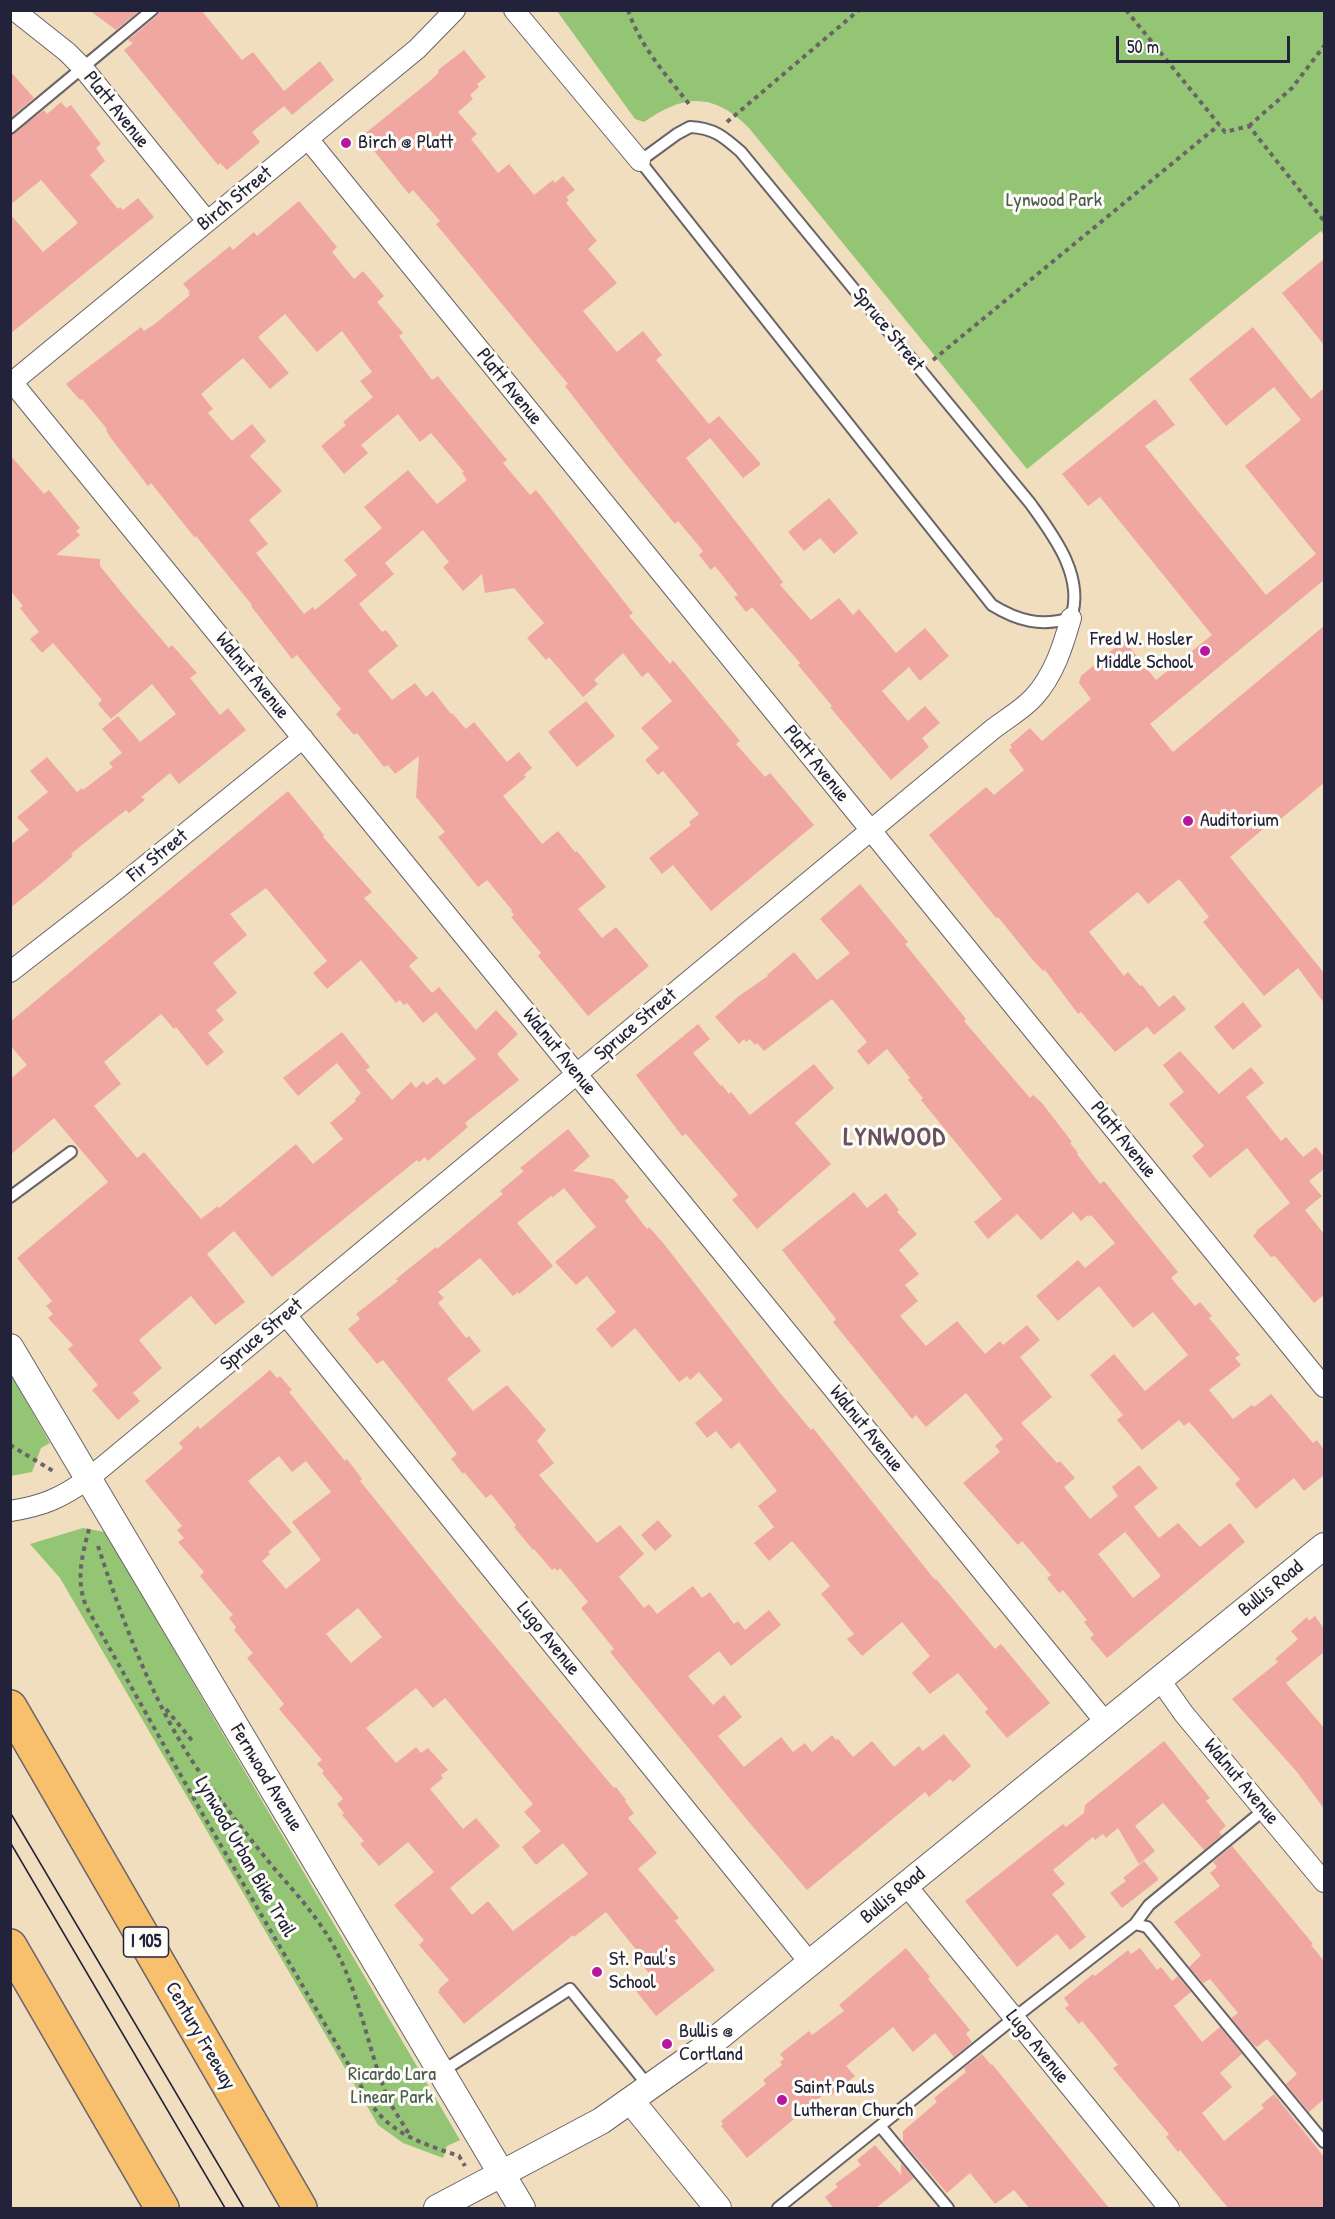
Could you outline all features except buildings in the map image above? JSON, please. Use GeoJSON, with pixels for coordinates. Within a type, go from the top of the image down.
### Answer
{"type":"FeatureCollection","features":[{"type":"Feature","properties":{"kind":"highway","name":"Century Freeway"},"geometry":{"type":"LineString","coordinates":[[10,1707],[300,2208]]}},
{"type":"Feature","properties":{"kind":"highway"},"geometry":{"type":"LineString","coordinates":[[10,1946],[162,2208]]}},
{"type":"Feature","properties":{"kind":"highway"},"geometry":{"type":"LineString","coordinates":[[10,1995],[66,2044]]}},
{"type":"Feature","properties":{"kind":"street","name":"Platt Avenue"},"geometry":{"type":"LineString","coordinates":[[14,10],[67,52],[82,68],[207,221]]}},
{"type":"Feature","properties":{"kind":"street","name":"Birch Street"},"geometry":{"type":"LineString","coordinates":[[11,383],[417,49],[455,10]]}},
{"type":"Feature","properties":{"kind":"street"},"geometry":{"type":"LineString","coordinates":[[514,10],[640,161]]}},
{"type":"Feature","properties":{"kind":"street","name":"Platt Avenue"},"geometry":{"type":"LineString","coordinates":[[308,139],[1324,1387]]}},
{"type":"Feature","properties":{"kind":"street","name":"Walnut Avenue"},"geometry":{"type":"LineString","coordinates":[[11,383],[1106,1723]]}},
{"type":"Feature","properties":{"kind":"street","name":"Spruce Street"},"geometry":{"type":"LineString","coordinates":[[88,1479],[993,729],[1034,698],[1061,650],[1071,618]]}},
{"type":"Feature","properties":{"kind":"street","name":"Fir Street"},"geometry":{"type":"LineString","coordinates":[[10,972],[303,738]]}},
{"type":"Feature","properties":{"kind":"street","name":"Lugo Avenue"},"geometry":{"type":"LineString","coordinates":[[286,1316],[810,1963]]}},
{"type":"Feature","properties":{"kind":"street","name":"Fernwood Avenue"},"geometry":{"type":"LineString","coordinates":[[10,1347],[522,2208]]}},
{"type":"Feature","properties":{"kind":"street"},"geometry":{"type":"LineString","coordinates":[[10,1511],[49,1503],[88,1479]]}},
{"type":"Feature","properties":{"kind":"street","name":"Bullis Road"},"geometry":{"type":"LineString","coordinates":[[437,2208],[601,2121],[710,2044],[1324,1546]]}},
{"type":"Feature","properties":{"kind":"street","name":"Walnut Avenue"},"geometry":{"type":"LineString","coordinates":[[1160,1680],[1184,1714],[1324,1882]]}},
{"type":"Feature","properties":{"kind":"street","name":"Lugo Avenue"},"geometry":{"type":"LineString","coordinates":[[906,1886],[1169,2208]]}},
{"type":"Feature","properties":{"kind":"street"},"geometry":{"type":"LineString","coordinates":[[641,2094],[718,2208]]}},
{"type":"Feature","properties":{"kind":"lane"},"geometry":{"type":"LineString","coordinates":[[10,128],[152,10]]}},
{"type":"Feature","properties":{"kind":"lane"},"geometry":{"type":"LineString","coordinates":[[715,132],[706,128],[690,127],[640,161],[992,604],[1011,617],[1033,621],[1054,623],[1071,618]]}},
{"type":"Feature","properties":{"kind":"lane","name":"Spruce Street"},"geometry":{"type":"LineString","coordinates":[[715,132],[741,152],[1030,503],[1056,540],[1070,569],[1076,604],[1071,618]]}},
{"type":"Feature","properties":{"kind":"lane"},"geometry":{"type":"LineString","coordinates":[[10,1197],[72,1152]]}},
{"type":"Feature","properties":{"kind":"lane"},"geometry":{"type":"LineString","coordinates":[[778,2208],[1135,1924],[1149,1905],[1265,1809]]}},
{"type":"Feature","properties":{"kind":"lane"},"geometry":{"type":"LineString","coordinates":[[1135,1924],[1147,1927],[1324,2142]]}},
{"type":"Feature","properties":{"kind":"lane"},"geometry":{"type":"LineString","coordinates":[[441,2072],[570,1989],[641,2094]]}},
{"type":"Feature","properties":{"kind":"lane"},"geometry":{"type":"LineString","coordinates":[[880,2126],[948,2208]]}},
{"type":"Feature","properties":{"kind":"path"},"geometry":{"type":"LineString","coordinates":[[628,10],[633,25],[659,66],[689,104]]}},
{"type":"Feature","properties":{"kind":"path"},"geometry":{"type":"LineString","coordinates":[[715,132],[859,10]]}},
{"type":"Feature","properties":{"kind":"path"},"geometry":{"type":"LineString","coordinates":[[1126,10],[1225,132],[1249,126],[1292,88],[1324,46]]}},
{"type":"Feature","properties":{"kind":"path"},"geometry":{"type":"LineString","coordinates":[[932,360],[1219,125]]}},
{"type":"Feature","properties":{"kind":"path"},"geometry":{"type":"LineString","coordinates":[[1249,126],[1324,221]]}},
{"type":"Feature","properties":{"kind":"path"},"geometry":{"type":"LineString","coordinates":[[10,1445],[52,1469]]}},
{"type":"Feature","properties":{"kind":"path","name":"Lynwood Urban Bike Trail"},"geometry":{"type":"LineString","coordinates":[[94,1533],[91,1523],[80,1566],[80,1581],[87,1608],[198,1806],[372,2105],[388,2124],[411,2138],[459,2156]]}},
{"type":"Feature","properties":{"kind":"path"},"geometry":{"type":"LineString","coordinates":[[97,1543],[110,1585],[160,1703],[205,1780],[313,1914],[330,1939],[354,1990],[388,2097],[411,2138]]}},
{"type":"Feature","properties":{"kind":"path"},"geometry":{"type":"LineString","coordinates":[[160,1703],[194,1743]]}},
{"type":"Feature","properties":{"kind":"green space","name":"Lynwood Park"},"geometry":{"type":"Polygon","coordinates":[[[557,11],[1324,11],[1324,235],[1321,231],[1027,469],[749,128],[723,108],[698,101],[672,106],[644,122],[635,119],[557,11]]]}},
{"type":"Feature","properties":{"kind":"green space"},"geometry":{"type":"Polygon","coordinates":[[[11,1375],[50,1443],[41,1448],[32,1472],[11,1476],[11,1375]]]}},
{"type":"Feature","properties":{"kind":"green space","name":"Ricardo Lara Linear Park"},"geometry":{"type":"Polygon","coordinates":[[[83,1528],[105,1532],[460,2140],[447,2146],[443,2158],[403,2143],[378,2125],[60,1578],[30,1544],[83,1528]]]}},
{"type":"Feature","properties":{"kind":"tram line"},"geometry":{"type":"LineString","coordinates":[[10,1812],[244,2208]]}},
{"type":"Feature","properties":{"kind":"tram line"},"geometry":{"type":"LineString","coordinates":[[10,1842],[225,2208]]}},
{"type":"Feature","properties":{"kind":"place","name":"Birch @ Platt"},"geometry":{"type":"Point","coordinates":[346,143]}},
{"type":"Feature","properties":{"kind":"place","name":"Fred W. Hosler Middle School"},"geometry":{"type":"Point","coordinates":[1205,651]}},
{"type":"Feature","properties":{"kind":"place","name":"Auditorium"},"geometry":{"type":"Point","coordinates":[1188,821]}},
{"type":"Feature","properties":{"kind":"place","name":"St. Paul's School"},"geometry":{"type":"Point","coordinates":[597,1972]}},
{"type":"Feature","properties":{"kind":"place","name":"Bullis @ Cortland"},"geometry":{"type":"Point","coordinates":[667,2044]}},
{"type":"Feature","properties":{"kind":"place","name":"Saint Pauls Lutheran Church"},"geometry":{"type":"Point","coordinates":[782,2100]}},
{"type":"Feature","properties":{"kind":"district","name":"LYNWOOD"},"geometry":{"type":"Point","coordinates":[895,1138]}}]}
